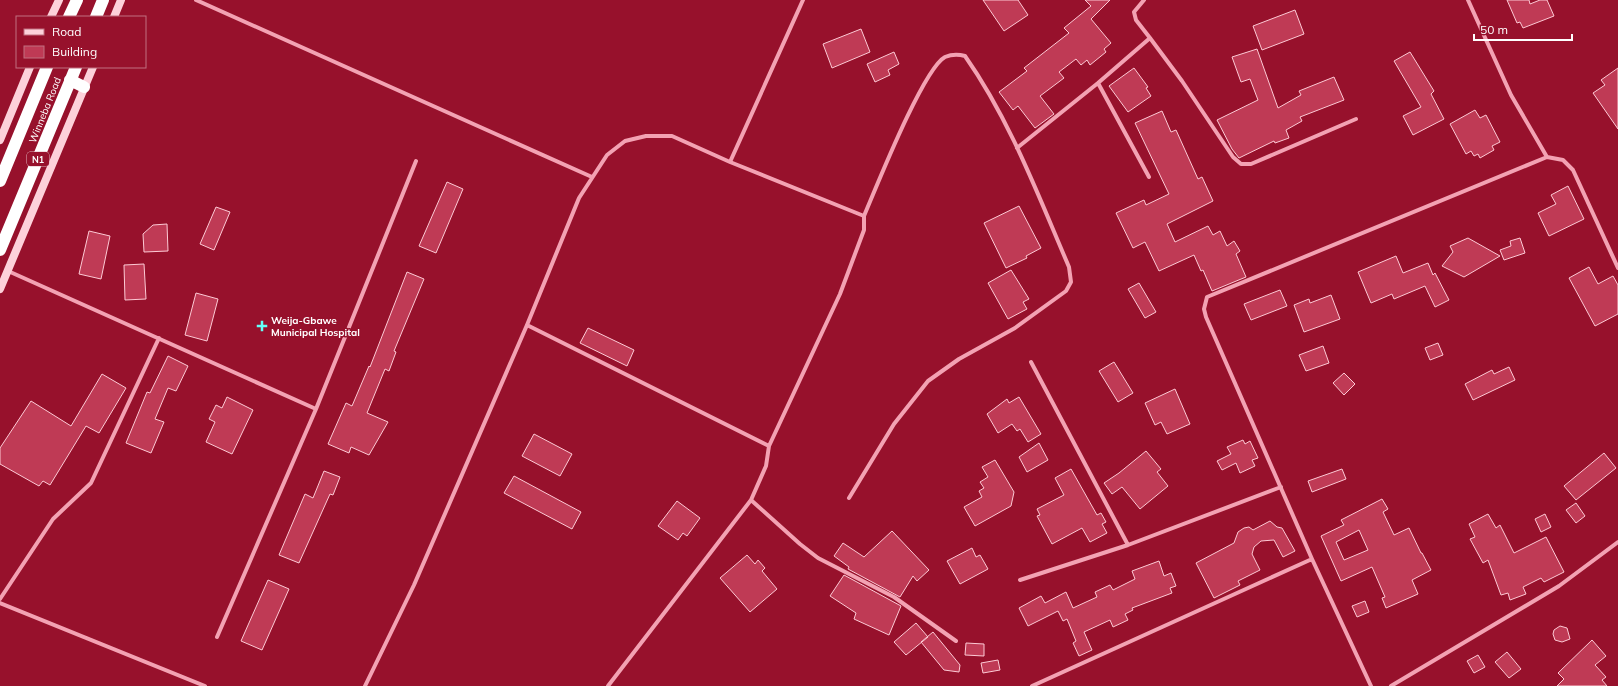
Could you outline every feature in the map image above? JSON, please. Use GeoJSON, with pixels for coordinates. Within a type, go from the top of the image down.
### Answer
{"type":"FeatureCollection","features":[{"type":"Feature","properties":{"kind":"highway"},"geometry":{"type":"LineString","coordinates":[[69,16],[77,0]]}},
{"type":"Feature","properties":{"kind":"highway"},"geometry":{"type":"LineString","coordinates":[[96,16],[103,0]]}},
{"type":"Feature","properties":{"kind":"highway","name":"Winneba Road"},"geometry":{"type":"LineString","coordinates":[[0,181],[47,68]]}},
{"type":"Feature","properties":{"kind":"highway","name":"Winneba Road"},"geometry":{"type":"LineString","coordinates":[[0,250],[76,68]]}},
{"type":"Feature","properties":{"kind":"highway"},"geometry":{"type":"LineString","coordinates":[[70,80],[84,86]]}},
{"type":"Feature","properties":{"kind":"street"},"geometry":{"type":"LineString","coordinates":[[51,16],[58,0]]}},
{"type":"Feature","properties":{"kind":"street"},"geometry":{"type":"LineString","coordinates":[[114,16],[121,0]]}},
{"type":"Feature","properties":{"kind":"street"},"geometry":{"type":"LineString","coordinates":[[196,0],[592,177]]}},
{"type":"Feature","properties":{"kind":"street"},"geometry":{"type":"LineString","coordinates":[[730,162],[803,0]]}},
{"type":"Feature","properties":{"kind":"street"},"geometry":{"type":"LineString","coordinates":[[1144,0],[1134,12],[1136,20],[1182,81],[1233,157],[1241,164],[1251,164],[1356,118]]}},
{"type":"Feature","properties":{"kind":"street"},"geometry":{"type":"LineString","coordinates":[[1468,0],[1510,95],[1547,156]]}},
{"type":"Feature","properties":{"kind":"street"},"geometry":{"type":"LineString","coordinates":[[1017,148],[1098,83],[1150,38]]}},
{"type":"Feature","properties":{"kind":"street"},"geometry":{"type":"LineString","coordinates":[[608,686],[751,500],[766,466],[769,446],[840,294],[864,230],[864,216],[915,101],[929,75],[943,58],[955,54],[965,56],[975,70],[1017,148],[1070,267],[1071,282],[1066,291],[1015,328],[959,359],[928,381],[894,424],[849,498]]}},
{"type":"Feature","properties":{"kind":"street"},"geometry":{"type":"LineString","coordinates":[[0,140],[30,68]]}},
{"type":"Feature","properties":{"kind":"street"},"geometry":{"type":"LineString","coordinates":[[0,289],[92,68]]}},
{"type":"Feature","properties":{"kind":"street"},"geometry":{"type":"LineString","coordinates":[[1098,83],[1149,177]]}},
{"type":"Feature","properties":{"kind":"street"},"geometry":{"type":"LineString","coordinates":[[365,686],[414,585],[527,325],[579,198],[607,155],[625,141],[646,136],[672,136],[730,162],[864,216]]}},
{"type":"Feature","properties":{"kind":"street"},"geometry":{"type":"LineString","coordinates":[[1371,686],[1312,559],[1206,317],[1204,309],[1207,297],[1547,156],[1563,160],[1573,170],[1618,268]]}},
{"type":"Feature","properties":{"kind":"street"},"geometry":{"type":"LineString","coordinates":[[217,637],[316,409],[416,161]]}},
{"type":"Feature","properties":{"kind":"street"},"geometry":{"type":"LineString","coordinates":[[8,270],[316,409]]}},
{"type":"Feature","properties":{"kind":"street"},"geometry":{"type":"LineString","coordinates":[[527,325],[769,446]]}},
{"type":"Feature","properties":{"kind":"street"},"geometry":{"type":"LineString","coordinates":[[0,599],[53,519],[91,483],[158,338]]}},
{"type":"Feature","properties":{"kind":"street"},"geometry":{"type":"LineString","coordinates":[[1031,362],[1128,545]]}},
{"type":"Feature","properties":{"kind":"street"},"geometry":{"type":"LineString","coordinates":[[1020,580],[1128,545],[1281,487]]}},
{"type":"Feature","properties":{"kind":"street"},"geometry":{"type":"LineString","coordinates":[[751,500],[818,558],[894,597],[956,641]]}},
{"type":"Feature","properties":{"kind":"street"},"geometry":{"type":"LineString","coordinates":[[1391,686],[1559,586],[1618,542]]}},
{"type":"Feature","properties":{"kind":"street"},"geometry":{"type":"LineString","coordinates":[[1032,686],[1312,559]]}},
{"type":"Feature","properties":{"kind":"street"},"geometry":{"type":"LineString","coordinates":[[0,603],[204,686]]}},
{"type":"Feature","properties":{"kind":"building"},"geometry":{"type":"Polygon","coordinates":[[[983,0],[1018,0],[1028,15],[1004,31],[983,0]]]}},
{"type":"Feature","properties":{"kind":"building"},"geometry":{"type":"Polygon","coordinates":[[[1085,0],[1110,0],[1091,19],[1111,43],[1104,49],[1106,52],[1090,65],[1087,60],[1081,65],[1076,59],[1059,72],[1064,78],[1040,96],[1054,114],[1035,128],[1018,106],[1013,110],[999,92],[1027,71],[1024,68],[1069,33],[1064,28],[1091,6],[1085,0]]]}},
{"type":"Feature","properties":{"kind":"building"},"geometry":{"type":"Polygon","coordinates":[[[1507,0],[1529,0],[1530,4],[1540,0],[1547,0],[1554,16],[1523,28],[1520,22],[1517,23],[1507,0]]]}},
{"type":"Feature","properties":{"kind":"building"},"geometry":{"type":"Polygon","coordinates":[[[1295,10],[1304,34],[1262,50],[1253,26],[1295,10]]]}},
{"type":"Feature","properties":{"kind":"building"},"geometry":{"type":"Polygon","coordinates":[[[861,29],[870,52],[832,68],[823,44],[861,29]]]}},
{"type":"Feature","properties":{"kind":"building"},"geometry":{"type":"Polygon","coordinates":[[[1257,49],[1278,108],[1301,95],[1299,91],[1334,77],[1344,100],[1300,117],[1302,121],[1286,130],[1289,138],[1275,143],[1274,141],[1239,158],[1232,149],[1217,120],[1258,100],[1250,79],[1241,82],[1232,57],[1257,49]]]}},
{"type":"Feature","properties":{"kind":"building"},"geometry":{"type":"Polygon","coordinates":[[[894,52],[899,64],[888,70],[890,75],[875,82],[867,64],[894,52]]]}},
{"type":"Feature","properties":{"kind":"building"},"geometry":{"type":"Polygon","coordinates":[[[1410,52],[1434,91],[1431,94],[1444,119],[1413,135],[1403,116],[1421,107],[1394,61],[1410,52]]]}},
{"type":"Feature","properties":{"kind":"building"},"geometry":{"type":"Polygon","coordinates":[[[1134,68],[1148,87],[1146,88],[1151,96],[1128,112],[1109,86],[1134,68]]]}},
{"type":"Feature","properties":{"kind":"building"},"geometry":{"type":"Polygon","coordinates":[[[1618,68],[1618,129],[1593,93],[1605,85],[1601,80],[1618,68]]]}},
{"type":"Feature","properties":{"kind":"building"},"geometry":{"type":"Polygon","coordinates":[[[1475,110],[1480,118],[1486,115],[1500,142],[1492,146],[1494,150],[1480,158],[1478,154],[1474,156],[1471,151],[1466,154],[1450,124],[1475,110]]]}},
{"type":"Feature","properties":{"kind":"building"},"geometry":{"type":"Polygon","coordinates":[[[1162,111],[1171,132],[1176,130],[1198,179],[1202,177],[1213,201],[1167,224],[1175,242],[1208,226],[1213,235],[1220,231],[1227,246],[1234,241],[1240,251],[1236,254],[1246,277],[1212,291],[1203,270],[1201,271],[1194,255],[1159,271],[1145,242],[1133,248],[1116,213],[1144,200],[1146,205],[1169,194],[1135,123],[1162,111]]]}},
{"type":"Feature","properties":{"kind":"building"},"geometry":{"type":"Polygon","coordinates":[[[447,182],[463,189],[436,253],[419,246],[447,182]]]}},
{"type":"Feature","properties":{"kind":"building"},"geometry":{"type":"Polygon","coordinates":[[[1568,186],[1584,219],[1549,236],[1538,213],[1556,204],[1551,195],[1568,186]]]}},
{"type":"Feature","properties":{"kind":"building"},"geometry":{"type":"Polygon","coordinates":[[[1019,206],[1041,248],[1026,256],[1027,258],[1006,268],[984,223],[1019,206]]]}},
{"type":"Feature","properties":{"kind":"building"},"geometry":{"type":"Polygon","coordinates":[[[216,207],[230,212],[214,250],[200,244],[216,207]]]}},
{"type":"Feature","properties":{"kind":"building"},"geometry":{"type":"Polygon","coordinates":[[[167,224],[168,251],[144,252],[143,234],[153,225],[167,224]]]}},
{"type":"Feature","properties":{"kind":"building"},"geometry":{"type":"Polygon","coordinates":[[[89,231],[110,236],[101,279],[79,274],[89,231]]]}},
{"type":"Feature","properties":{"kind":"building"},"geometry":{"type":"Polygon","coordinates":[[[1468,238],[1500,256],[1464,277],[1442,266],[1453,252],[1450,246],[1468,238]]]}},
{"type":"Feature","properties":{"kind":"building"},"geometry":{"type":"Polygon","coordinates":[[[1520,238],[1525,253],[1504,260],[1500,250],[1511,246],[1510,241],[1520,238]]]}},
{"type":"Feature","properties":{"kind":"building"},"geometry":{"type":"Polygon","coordinates":[[[1396,256],[1403,273],[1428,263],[1433,275],[1435,273],[1449,300],[1435,307],[1425,286],[1394,299],[1392,294],[1371,303],[1358,272],[1396,256]]]}},
{"type":"Feature","properties":{"kind":"building"},"geometry":{"type":"Polygon","coordinates":[[[144,264],[146,299],[125,300],[124,265],[144,264]]]}},
{"type":"Feature","properties":{"kind":"building"},"geometry":{"type":"Polygon","coordinates":[[[1589,267],[1598,284],[1613,276],[1618,285],[1618,314],[1595,326],[1569,278],[1589,267]]]}},
{"type":"Feature","properties":{"kind":"building"},"geometry":{"type":"Polygon","coordinates":[[[1011,270],[1029,299],[1023,302],[1027,309],[1008,319],[988,283],[1011,270]]]}},
{"type":"Feature","properties":{"kind":"building"},"geometry":{"type":"Polygon","coordinates":[[[407,272],[424,279],[394,351],[396,352],[389,371],[385,369],[367,413],[388,422],[369,455],[351,447],[349,453],[328,444],[346,403],[352,406],[369,366],[370,367],[407,272]]]}},
{"type":"Feature","properties":{"kind":"building"},"geometry":{"type":"Polygon","coordinates":[[[1139,283],[1156,312],[1145,318],[1128,289],[1139,283]]]}},
{"type":"Feature","properties":{"kind":"building"},"geometry":{"type":"Polygon","coordinates":[[[1280,290],[1287,306],[1251,320],[1244,304],[1280,290]]]}},
{"type":"Feature","properties":{"kind":"building"},"geometry":{"type":"Polygon","coordinates":[[[196,293],[218,299],[207,341],[185,335],[196,293]]]}},
{"type":"Feature","properties":{"kind":"building"},"geometry":{"type":"Polygon","coordinates":[[[1331,295],[1340,319],[1304,332],[1294,305],[1309,299],[1310,303],[1331,295]]]}},
{"type":"Feature","properties":{"kind":"building"},"geometry":{"type":"Polygon","coordinates":[[[588,328],[634,350],[627,366],[580,343],[588,328]]]}},
{"type":"Feature","properties":{"kind":"building"},"geometry":{"type":"Polygon","coordinates":[[[1438,343],[1443,355],[1430,360],[1425,348],[1438,343]]]}},
{"type":"Feature","properties":{"kind":"building"},"geometry":{"type":"Polygon","coordinates":[[[1323,346],[1329,363],[1306,371],[1299,355],[1323,346]]]}},
{"type":"Feature","properties":{"kind":"building"},"geometry":{"type":"Polygon","coordinates":[[[168,356],[188,366],[176,391],[168,388],[155,419],[164,422],[151,453],[126,443],[147,392],[150,393],[168,356]]]}},
{"type":"Feature","properties":{"kind":"building"},"geometry":{"type":"Polygon","coordinates":[[[1114,362],[1133,393],[1118,402],[1099,371],[1114,362]]]}},
{"type":"Feature","properties":{"kind":"building"},"geometry":{"type":"Polygon","coordinates":[[[1509,367],[1515,380],[1473,400],[1465,384],[1492,370],[1494,374],[1509,367]]]}},
{"type":"Feature","properties":{"kind":"building"},"geometry":{"type":"Polygon","coordinates":[[[1344,373],[1355,384],[1344,395],[1333,383],[1344,373]]]}},
{"type":"Feature","properties":{"kind":"building"},"geometry":{"type":"Polygon","coordinates":[[[102,374],[126,388],[99,433],[86,426],[50,485],[43,481],[39,486],[0,464],[0,448],[31,401],[71,426],[102,374]]]}},
{"type":"Feature","properties":{"kind":"building"},"geometry":{"type":"Polygon","coordinates":[[[1175,389],[1190,424],[1167,434],[1161,422],[1155,425],[1145,403],[1175,389]]]}},
{"type":"Feature","properties":{"kind":"building"},"geometry":{"type":"Polygon","coordinates":[[[227,397],[253,410],[232,454],[206,442],[215,422],[209,419],[216,405],[222,408],[227,397]]]}},
{"type":"Feature","properties":{"kind":"building"},"geometry":{"type":"Polygon","coordinates":[[[1019,397],[1041,434],[1028,442],[1020,429],[1017,431],[1012,424],[998,433],[987,414],[1007,399],[1009,403],[1019,397]]]}},
{"type":"Feature","properties":{"kind":"building"},"geometry":{"type":"Polygon","coordinates":[[[534,434],[572,454],[560,476],[522,456],[534,434]]]}},
{"type":"Feature","properties":{"kind":"building"},"geometry":{"type":"Polygon","coordinates":[[[1243,440],[1245,444],[1250,441],[1258,458],[1252,460],[1255,466],[1240,473],[1236,463],[1222,470],[1217,461],[1231,454],[1227,447],[1243,440]]]}},
{"type":"Feature","properties":{"kind":"building"},"geometry":{"type":"Polygon","coordinates":[[[1039,443],[1048,460],[1027,472],[1019,457],[1039,443]]]}},
{"type":"Feature","properties":{"kind":"building"},"geometry":{"type":"Polygon","coordinates":[[[1146,451],[1161,469],[1157,472],[1168,486],[1140,509],[1122,487],[1112,494],[1104,483],[1146,451]]]}},
{"type":"Feature","properties":{"kind":"building"},"geometry":{"type":"Polygon","coordinates":[[[1604,453],[1616,468],[1576,500],[1564,486],[1604,453]]]}},
{"type":"Feature","properties":{"kind":"building"},"geometry":{"type":"Polygon","coordinates":[[[995,460],[1014,492],[1011,506],[975,526],[964,507],[982,497],[979,491],[984,488],[980,482],[988,477],[982,467],[995,460]]]}},
{"type":"Feature","properties":{"kind":"building"},"geometry":{"type":"Polygon","coordinates":[[[1071,469],[1097,515],[1101,513],[1106,522],[1102,524],[1107,533],[1090,542],[1082,528],[1052,544],[1037,516],[1040,515],[1037,509],[1064,495],[1055,478],[1071,469]]]}},
{"type":"Feature","properties":{"kind":"building"},"geometry":{"type":"Polygon","coordinates":[[[1342,469],[1346,479],[1312,492],[1308,481],[1342,469]]]}},
{"type":"Feature","properties":{"kind":"building"},"geometry":{"type":"Polygon","coordinates":[[[324,471],[340,477],[333,495],[330,494],[299,563],[279,555],[305,494],[313,498],[324,471]]]}},
{"type":"Feature","properties":{"kind":"building"},"geometry":{"type":"Polygon","coordinates":[[[514,476],[581,512],[572,529],[504,493],[514,476]]]}},
{"type":"Feature","properties":{"kind":"building"},"geometry":{"type":"Polygon","coordinates":[[[1382,499],[1388,509],[1383,512],[1394,535],[1409,528],[1431,570],[1412,580],[1418,594],[1386,608],[1382,598],[1385,597],[1372,567],[1341,581],[1321,536],[1344,525],[1341,520],[1382,499]],[[1359,530],[1336,542],[1344,560],[1368,550],[1359,530]]]}},
{"type":"Feature","properties":{"kind":"building"},"geometry":{"type":"Polygon","coordinates":[[[677,501],[700,518],[687,536],[683,533],[678,540],[658,526],[677,501]]]}},
{"type":"Feature","properties":{"kind":"building"},"geometry":{"type":"Polygon","coordinates":[[[1576,503],[1585,516],[1576,523],[1566,510],[1576,503]]]}},
{"type":"Feature","properties":{"kind":"building"},"geometry":{"type":"Polygon","coordinates":[[[1488,514],[1496,528],[1500,525],[1514,553],[1546,537],[1564,572],[1544,582],[1541,578],[1523,587],[1526,594],[1510,600],[1508,593],[1501,595],[1488,560],[1483,563],[1470,539],[1475,537],[1469,524],[1488,514]]]}},
{"type":"Feature","properties":{"kind":"building"},"geometry":{"type":"Polygon","coordinates":[[[1545,514],[1551,527],[1541,532],[1535,519],[1545,514]]]}},
{"type":"Feature","properties":{"kind":"building"},"geometry":{"type":"Polygon","coordinates":[[[1270,521],[1277,527],[1282,528],[1295,551],[1283,557],[1274,540],[1261,541],[1254,547],[1252,554],[1260,570],[1238,581],[1240,585],[1214,598],[1196,563],[1234,543],[1238,532],[1244,528],[1249,527],[1253,530],[1270,521]]]}},
{"type":"Feature","properties":{"kind":"building"},"geometry":{"type":"Polygon","coordinates":[[[892,531],[929,570],[917,581],[913,576],[900,597],[848,569],[849,567],[834,556],[843,543],[864,557],[892,531]]]}},
{"type":"Feature","properties":{"kind":"building"},"geometry":{"type":"Polygon","coordinates":[[[972,548],[976,557],[980,555],[988,569],[960,584],[947,561],[972,548]]]}},
{"type":"Feature","properties":{"kind":"building"},"geometry":{"type":"Polygon","coordinates":[[[747,555],[755,564],[758,560],[765,568],[762,571],[777,589],[750,612],[720,578],[747,555]]]}},
{"type":"Feature","properties":{"kind":"building"},"geometry":{"type":"Polygon","coordinates":[[[1159,561],[1164,576],[1171,573],[1176,586],[1170,588],[1172,593],[1132,608],[1133,610],[1125,614],[1128,620],[1113,627],[1110,620],[1084,632],[1092,650],[1079,656],[1073,643],[1076,641],[1067,619],[1063,621],[1058,611],[1028,626],[1019,608],[1041,596],[1045,603],[1066,592],[1073,608],[1097,597],[1095,592],[1110,585],[1113,590],[1135,579],[1132,571],[1159,561]]]}},
{"type":"Feature","properties":{"kind":"building"},"geometry":{"type":"Polygon","coordinates":[[[844,575],[901,606],[889,635],[854,619],[856,613],[830,596],[844,575]]]}},
{"type":"Feature","properties":{"kind":"building"},"geometry":{"type":"Polygon","coordinates":[[[268,580],[289,589],[262,650],[241,641],[268,580]]]}},
{"type":"Feature","properties":{"kind":"building"},"geometry":{"type":"Polygon","coordinates":[[[1365,601],[1369,612],[1357,617],[1352,606],[1365,601]]]}},
{"type":"Feature","properties":{"kind":"building"},"geometry":{"type":"Polygon","coordinates":[[[916,623],[928,637],[906,655],[894,642],[916,623]]]}},
{"type":"Feature","properties":{"kind":"building"},"geometry":{"type":"Polygon","coordinates":[[[1560,626],[1567,628],[1570,639],[1562,642],[1555,640],[1553,634],[1554,630],[1560,626]]]}},
{"type":"Feature","properties":{"kind":"building"},"geometry":{"type":"Polygon","coordinates":[[[933,632],[960,665],[959,672],[944,670],[921,642],[933,632]]]}},
{"type":"Feature","properties":{"kind":"building"},"geometry":{"type":"Polygon","coordinates":[[[1592,640],[1606,656],[1595,665],[1606,677],[1602,680],[1607,686],[1557,686],[1564,679],[1558,673],[1592,640]]]}},
{"type":"Feature","properties":{"kind":"building"},"geometry":{"type":"Polygon","coordinates":[[[966,643],[984,644],[984,656],[965,655],[966,643]]]}},
{"type":"Feature","properties":{"kind":"building"},"geometry":{"type":"Polygon","coordinates":[[[1507,652],[1521,669],[1509,678],[1495,662],[1507,652]]]}},
{"type":"Feature","properties":{"kind":"building"},"geometry":{"type":"Polygon","coordinates":[[[1478,655],[1485,667],[1474,673],[1467,661],[1478,655]]]}},
{"type":"Feature","properties":{"kind":"building"},"geometry":{"type":"Polygon","coordinates":[[[998,660],[1000,670],[983,673],[981,663],[998,660]]]}},
{"type":"Feature","properties":{"kind":"place","name":"Weija-Gbawe Municipal Hospital"},"geometry":{"type":"Point","coordinates":[262,326]}}]}
